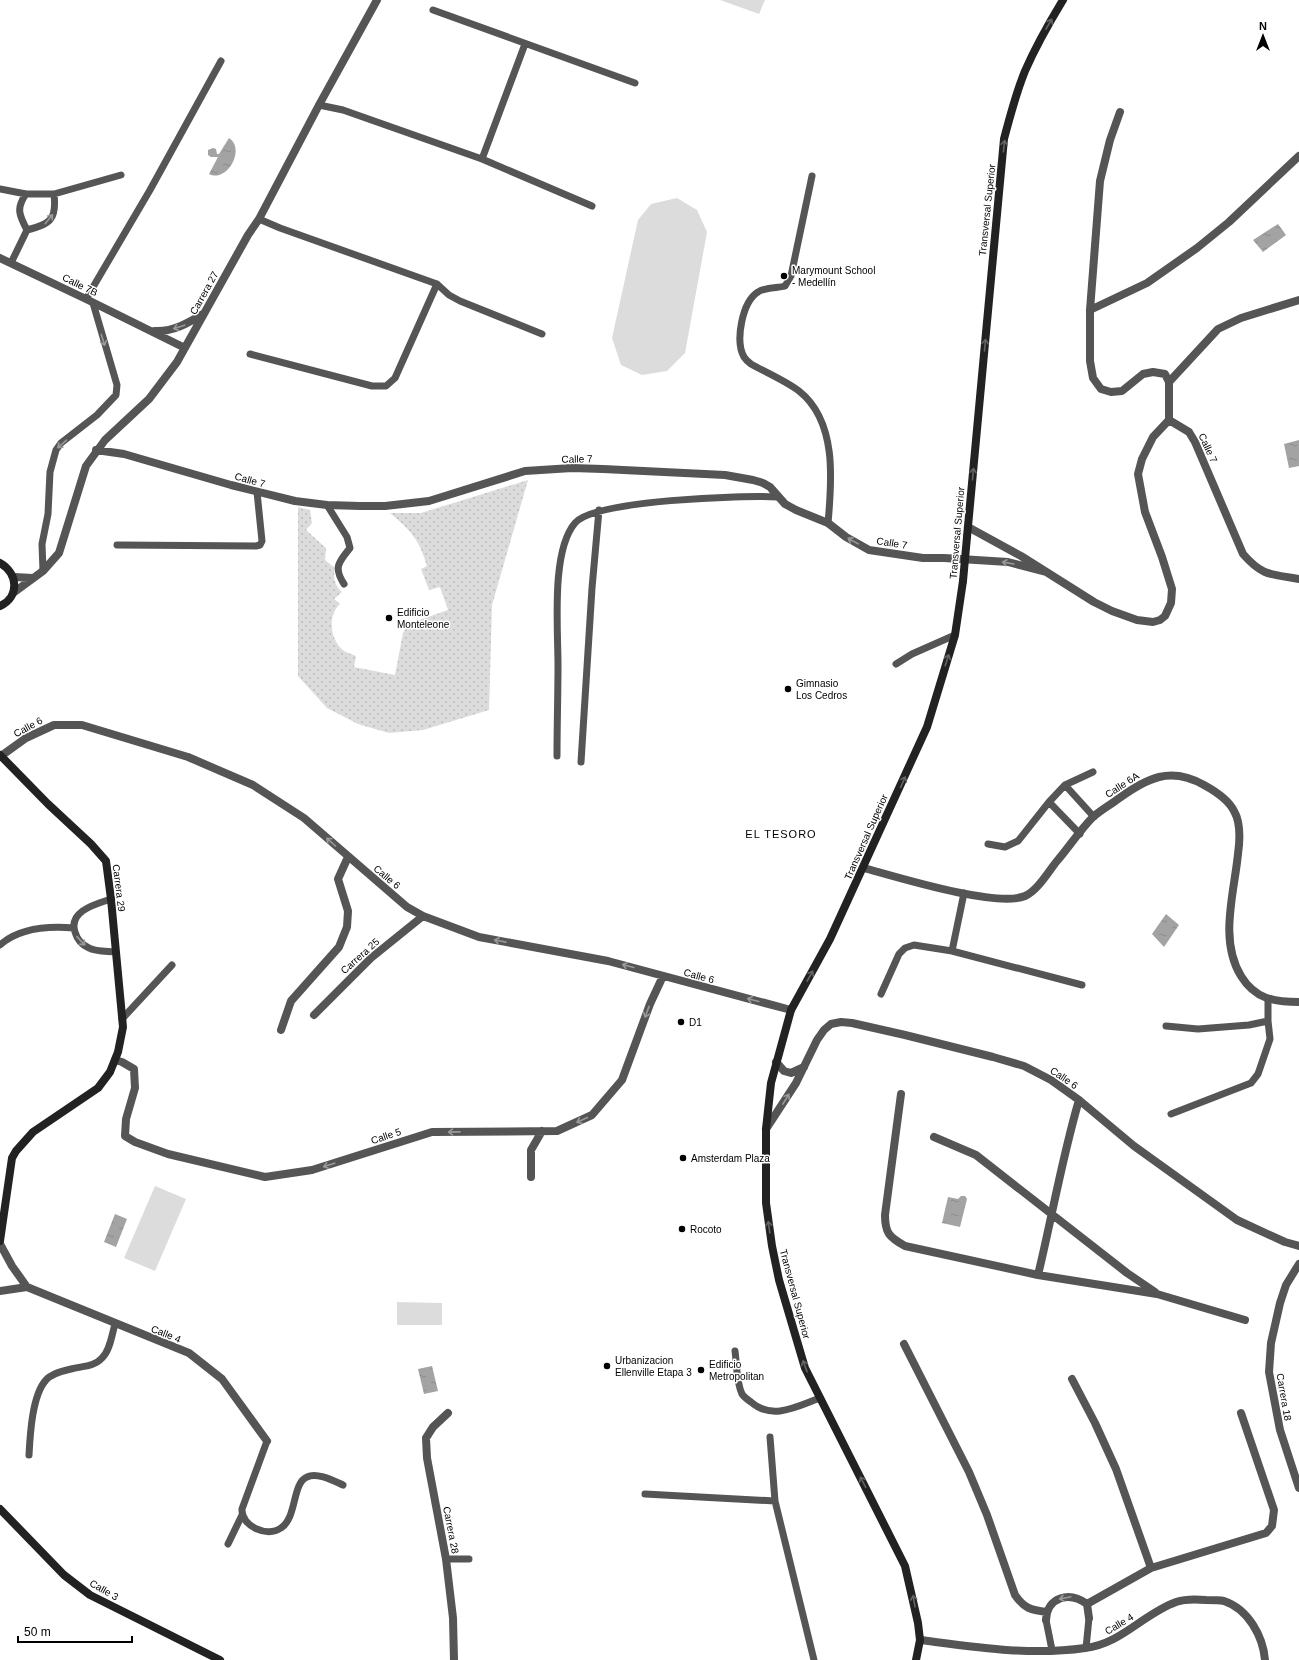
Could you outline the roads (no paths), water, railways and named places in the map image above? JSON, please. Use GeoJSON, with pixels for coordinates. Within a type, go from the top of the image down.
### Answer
{"type":"FeatureCollection","features":[{"type":"Feature","properties":{"kind":"main road","name":"Transversal Superior"},"geometry":{"type":"LineString","coordinates":[[916,1660],[920,1640],[913,1595],[906,1566],[805,1368],[779,1280],[772,1246],[766,1203],[766,1129],[771,1083],[791,1010],[830,939],[864,868],[927,727],[955,635],[963,581],[1004,139],[1015,99],[1025,72],[1038,43],[1063,0]]}},
{"type":"Feature","properties":{"kind":"main road"},"geometry":{"type":"LineString","coordinates":[[0,563],[6,567],[14,577],[15,585],[11,598],[0,606]]}},
{"type":"Feature","properties":{"kind":"main road","name":"Carrera 29"},"geometry":{"type":"LineString","coordinates":[[0,755],[48,804],[91,844],[106,861],[123,1027],[115,1060],[110,1072],[98,1088],[33,1132],[16,1151],[12,1158],[0,1241]]}},
{"type":"Feature","properties":{"kind":"main road","name":"Carrera 29"},"geometry":{"type":"LineString","coordinates":[[80,1101],[106,1069],[114,1049],[122,1019]]}},
{"type":"Feature","properties":{"kind":"main road","name":"Calle 3"},"geometry":{"type":"LineString","coordinates":[[0,1509],[64,1575],[90,1595],[220,1660]]}},
{"type":"Feature","properties":{"kind":"street","name":"Carrera 27"},"geometry":{"type":"LineString","coordinates":[[13,592],[43,571],[59,553],[86,466],[96,450],[149,399],[177,362],[248,235],[259,219],[319,104],[377,0]]}},
{"type":"Feature","properties":{"kind":"street"},"geometry":{"type":"LineString","coordinates":[[1120,112],[1110,140],[1100,180],[1090,310],[1090,361],[1093,378],[1101,389],[1111,392],[1122,391],[1132,381],[1143,374],[1153,372],[1165,374],[1169,382],[1169,420]]}},
{"type":"Feature","properties":{"kind":"street"},"geometry":{"type":"LineString","coordinates":[[1090,310],[1147,283],[1197,248],[1229,222],[1299,156]]}},
{"type":"Feature","properties":{"kind":"street","name":"Calle 7B"},"geometry":{"type":"LineString","coordinates":[[0,258],[185,348]]}},
{"type":"Feature","properties":{"kind":"street"},"geometry":{"type":"LineString","coordinates":[[1169,382],[1218,330],[1241,318],[1299,300]]}},
{"type":"Feature","properties":{"kind":"street","name":"Calle 7B"},"geometry":{"type":"LineString","coordinates":[[151,331],[164,332],[186,324],[204,314]]}},
{"type":"Feature","properties":{"kind":"street","name":"Calle 7"},"geometry":{"type":"LineString","coordinates":[[968,527],[1021,556],[1094,602],[1112,611],[1137,620],[1152,622],[1160,620],[1165,616],[1171,603],[1172,589],[1145,512],[1138,474],[1142,459],[1153,437],[1169,420],[1189,432],[1196,442],[1243,554],[1252,564],[1268,575],[1299,579]]}},
{"type":"Feature","properties":{"kind":"street","name":"Calle 7"},"geometry":{"type":"LineString","coordinates":[[96,450],[124,454],[257,492],[295,501],[327,505],[385,506],[429,501],[525,471],[572,468],[725,475],[764,483],[770,487],[777,497],[785,504],[828,523],[846,538],[869,550],[923,558],[1008,562],[1046,572]]}},
{"type":"Feature","properties":{"kind":"street"},"geometry":{"type":"LineString","coordinates":[[14,577],[33,578]]}},
{"type":"Feature","properties":{"kind":"street","name":"Calle 6"},"geometry":{"type":"LineString","coordinates":[[0,755],[26,738],[54,725],[82,725],[188,757],[253,785],[304,818],[407,906],[423,916],[479,937],[608,961],[791,1010]]}},
{"type":"Feature","properties":{"kind":"street","name":"Calle 6A"},"geometry":{"type":"LineString","coordinates":[[864,868],[964,893],[992,898],[1012,899],[1026,895],[1037,886],[1094,817],[1143,783],[1156,777],[1167,775],[1183,776],[1203,784],[1222,796],[1235,811],[1239,826],[1240,841],[1230,916],[1230,946],[1237,968],[1246,984],[1263,998],[1282,1002],[1299,1002]]}},
{"type":"Feature","properties":{"kind":"street"},"geometry":{"type":"LineString","coordinates":[[281,1030],[291,1001],[339,947],[347,927],[348,911],[338,879],[348,857]]}},
{"type":"Feature","properties":{"kind":"street","name":"Carrera 25"},"geometry":{"type":"LineString","coordinates":[[314,1015],[371,958],[423,916]]}},
{"type":"Feature","properties":{"kind":"street","name":"Calle 5"},"geometry":{"type":"LineString","coordinates":[[115,1060],[134,1069],[135,1088],[126,1119],[125,1136],[135,1142],[168,1154],[264,1177],[312,1170],[432,1132],[557,1131],[592,1115],[622,1080],[650,1004],[663,976]]}},
{"type":"Feature","properties":{"kind":"street","name":"Calle 6"},"geometry":{"type":"LineString","coordinates":[[766,1129],[796,1083],[817,1040],[824,1030],[831,1024],[846,1022],[906,1034],[1024,1066],[1051,1080],[1079,1100],[1134,1146],[1237,1220],[1285,1242],[1299,1246]]}},
{"type":"Feature","properties":{"kind":"street"},"geometry":{"type":"LineString","coordinates":[[776,1062],[784,1071],[791,1073],[804,1067]]}},
{"type":"Feature","properties":{"kind":"street"},"geometry":{"type":"LineString","coordinates":[[901,1094],[885,1215],[885,1228],[894,1239],[905,1246],[1038,1275],[1157,1294],[1245,1320]]}},
{"type":"Feature","properties":{"kind":"street"},"geometry":{"type":"LineString","coordinates":[[1038,1275],[1053,1215],[1069,1133],[1079,1100]]}},
{"type":"Feature","properties":{"kind":"street"},"geometry":{"type":"LineString","coordinates":[[531,1177],[531,1150],[542,1131]]}},
{"type":"Feature","properties":{"kind":"street"},"geometry":{"type":"LineString","coordinates":[[934,1137],[976,1155],[1127,1273],[1157,1294]]}},
{"type":"Feature","properties":{"kind":"street"},"geometry":{"type":"LineString","coordinates":[[0,1244],[26,1288]]}},
{"type":"Feature","properties":{"kind":"street","name":"Carrera 18"},"geometry":{"type":"LineString","coordinates":[[1299,1264],[1286,1285],[1280,1303],[1271,1343],[1269,1372],[1280,1430],[1299,1488]]}},
{"type":"Feature","properties":{"kind":"street","name":"Calle 4"},"geometry":{"type":"LineString","coordinates":[[0,1290],[26,1288],[189,1353],[222,1379],[267,1441]]}},
{"type":"Feature","properties":{"kind":"street"},"geometry":{"type":"LineString","coordinates":[[904,1344],[969,1472],[987,1515],[1015,1595],[1022,1605],[1047,1616],[1051,1605],[1057,1600],[1065,1597],[1076,1598],[1087,1604]]}},
{"type":"Feature","properties":{"kind":"street"},"geometry":{"type":"LineString","coordinates":[[1072,1379],[1095,1423],[1116,1469],[1151,1568]]}},
{"type":"Feature","properties":{"kind":"street","name":"Carrera 28"},"geometry":{"type":"LineString","coordinates":[[448,1413],[433,1427],[426,1438],[427,1458],[446,1559],[453,1618],[454,1660]]}},
{"type":"Feature","properties":{"kind":"street"},"geometry":{"type":"LineString","coordinates":[[1087,1604],[1151,1568],[1266,1533],[1272,1526],[1274,1510],[1241,1413]]}},
{"type":"Feature","properties":{"kind":"street","name":"Calle 4"},"geometry":{"type":"LineString","coordinates":[[920,1640],[1006,1651],[1086,1648],[1109,1642],[1155,1613],[1176,1602],[1196,1599],[1224,1601],[1239,1609],[1253,1624],[1265,1654],[1265,1660]]}},
{"type":"Feature","properties":{"kind":"street"},"geometry":{"type":"LineString","coordinates":[[1087,1604],[1089,1618]]}},
{"type":"Feature","properties":{"kind":"lane"},"geometry":{"type":"LineString","coordinates":[[433,10],[635,83]]}},
{"type":"Feature","properties":{"kind":"lane"},"geometry":{"type":"LineString","coordinates":[[482,159],[525,44]]}},
{"type":"Feature","properties":{"kind":"lane"},"geometry":{"type":"LineString","coordinates":[[43,571],[42,544],[48,514],[50,472],[56,450],[61,443],[97,414],[116,395],[117,385],[90,301],[221,61]]}},
{"type":"Feature","properties":{"kind":"lane"},"geometry":{"type":"LineString","coordinates":[[319,104],[343,110],[482,159],[592,206]]}},
{"type":"Feature","properties":{"kind":"lane"},"geometry":{"type":"LineString","coordinates":[[0,189],[26,194],[54,194],[121,176]]}},
{"type":"Feature","properties":{"kind":"lane"},"geometry":{"type":"LineString","coordinates":[[812,176],[791,276],[786,286],[759,291],[751,298],[744,312],[741,327],[741,344],[744,358],[751,364],[799,391],[811,404],[818,415],[825,434],[831,461],[828,523]]}},
{"type":"Feature","properties":{"kind":"lane"},"geometry":{"type":"LineString","coordinates":[[26,194],[20,204],[20,218],[26,230]]}},
{"type":"Feature","properties":{"kind":"lane"},"geometry":{"type":"LineString","coordinates":[[26,230],[44,225],[51,218],[56,210],[54,194]]}},
{"type":"Feature","properties":{"kind":"lane"},"geometry":{"type":"LineString","coordinates":[[259,219],[437,284],[460,301],[542,334]]}},
{"type":"Feature","properties":{"kind":"lane"},"geometry":{"type":"LineString","coordinates":[[11,263],[26,230]]}},
{"type":"Feature","properties":{"kind":"lane"},"geometry":{"type":"LineString","coordinates":[[250,354],[372,386],[386,386],[395,378],[437,284]]}},
{"type":"Feature","properties":{"kind":"lane"},"geometry":{"type":"LineString","coordinates":[[117,545],[256,546],[260,544],[262,540],[257,492]]}},
{"type":"Feature","properties":{"kind":"lane"},"geometry":{"type":"LineString","coordinates":[[557,756],[558,580],[563,548],[567,535],[576,521],[599,510],[631,505],[723,496],[777,497]]}},
{"type":"Feature","properties":{"kind":"lane"},"geometry":{"type":"LineString","coordinates":[[327,505],[349,541],[350,548],[339,561],[337,568],[339,577],[344,584]]}},
{"type":"Feature","properties":{"kind":"lane"},"geometry":{"type":"LineString","coordinates":[[581,762],[592,588],[599,510]]}},
{"type":"Feature","properties":{"kind":"lane"},"geometry":{"type":"LineString","coordinates":[[896,664],[955,635]]}},
{"type":"Feature","properties":{"kind":"lane"},"geometry":{"type":"LineString","coordinates":[[988,844],[1005,847],[1018,841],[1049,802],[1065,785],[1093,772]]}},
{"type":"Feature","properties":{"kind":"lane"},"geometry":{"type":"LineString","coordinates":[[1065,785],[1094,817]]}},
{"type":"Feature","properties":{"kind":"lane"},"geometry":{"type":"LineString","coordinates":[[1049,802],[1080,834]]}},
{"type":"Feature","properties":{"kind":"lane"},"geometry":{"type":"LineString","coordinates":[[952,952],[964,893]]}},
{"type":"Feature","properties":{"kind":"lane"},"geometry":{"type":"LineString","coordinates":[[111,899],[87,908],[77,916],[74,928],[78,940],[89,948],[116,952]]}},
{"type":"Feature","properties":{"kind":"lane"},"geometry":{"type":"LineString","coordinates":[[0,945],[23,932],[59,927],[74,928]]}},
{"type":"Feature","properties":{"kind":"lane"},"geometry":{"type":"LineString","coordinates":[[881,994],[899,954],[906,948],[914,945],[952,952],[1082,984]]}},
{"type":"Feature","properties":{"kind":"lane"},"geometry":{"type":"LineString","coordinates":[[122,1019],[172,965]]}},
{"type":"Feature","properties":{"kind":"lane"},"geometry":{"type":"LineString","coordinates":[[1172,1114],[1251,1083],[1260,1069],[1270,1039],[1268,999]]}},
{"type":"Feature","properties":{"kind":"lane"},"geometry":{"type":"LineString","coordinates":[[1166,1026],[1198,1029],[1249,1025],[1268,1021]]}},
{"type":"Feature","properties":{"kind":"lane"},"geometry":{"type":"LineString","coordinates":[[29,1455],[30,1431],[34,1409],[37,1398],[45,1381],[58,1372],[92,1365],[102,1359],[106,1354],[116,1324]]}},
{"type":"Feature","properties":{"kind":"lane"},"geometry":{"type":"LineString","coordinates":[[735,1351],[737,1373],[742,1395],[754,1405],[765,1411],[788,1410],[820,1398]]}},
{"type":"Feature","properties":{"kind":"lane"},"geometry":{"type":"LineString","coordinates":[[770,1437],[775,1500],[814,1660]]}},
{"type":"Feature","properties":{"kind":"lane"},"geometry":{"type":"LineString","coordinates":[[228,1544],[242,1515],[242,1509],[267,1441]]}},
{"type":"Feature","properties":{"kind":"lane"},"geometry":{"type":"LineString","coordinates":[[242,1515],[248,1524],[260,1530],[275,1531],[281,1529],[289,1519],[301,1483],[306,1477],[314,1476],[343,1485]]}},
{"type":"Feature","properties":{"kind":"lane"},"geometry":{"type":"LineString","coordinates":[[646,1494],[775,1500]]}},
{"type":"Feature","properties":{"kind":"lane"},"geometry":{"type":"LineString","coordinates":[[446,1559],[469,1559]]}},
{"type":"Feature","properties":{"kind":"lane"},"geometry":{"type":"LineString","coordinates":[[1047,1616],[1052,1650]]}},
{"type":"Feature","properties":{"kind":"lane"},"geometry":{"type":"LineString","coordinates":[[1086,1648],[1089,1618]]}},
{"type":"Feature","properties":{"kind":"water"},"geometry":{"type":"Polygon","coordinates":[[[229,138],[234,143],[236,150],[232,164],[222,174],[209,174],[218,157],[211,157],[208,155],[208,150],[213,148],[216,149],[217,154],[219,154],[229,138]]]}},
{"type":"Feature","properties":{"kind":"water"},"geometry":{"type":"Polygon","coordinates":[[[1278,224],[1286,235],[1263,252],[1253,240],[1278,224]]]}},
{"type":"Feature","properties":{"kind":"water"},"geometry":{"type":"Polygon","coordinates":[[[1299,440],[1299,466],[1289,468],[1284,444],[1299,440]]]}},
{"type":"Feature","properties":{"kind":"water"},"geometry":{"type":"Polygon","coordinates":[[[1166,914],[1179,925],[1164,947],[1152,934],[1166,914]]]}},
{"type":"Feature","properties":{"kind":"water"},"geometry":{"type":"Polygon","coordinates":[[[961,1196],[965,1196],[967,1199],[960,1227],[942,1223],[948,1197],[958,1199],[961,1196]]]}},
{"type":"Feature","properties":{"kind":"water"},"geometry":{"type":"Polygon","coordinates":[[[115,1214],[127,1219],[116,1247],[104,1242],[115,1214]]]}},
{"type":"Feature","properties":{"kind":"water"},"geometry":{"type":"Polygon","coordinates":[[[432,1366],[438,1391],[424,1394],[418,1369],[432,1366]]]}},
{"type":"Feature","properties":{"kind":"place","name":"Marymount School - Medellín"},"geometry":{"type":"Point","coordinates":[784,276]}},
{"type":"Feature","properties":{"kind":"place","name":"Edificio Monteleone"},"geometry":{"type":"Point","coordinates":[389,618]}},
{"type":"Feature","properties":{"kind":"place","name":"Gimnasio Los Cedros"},"geometry":{"type":"Point","coordinates":[788,689]}},
{"type":"Feature","properties":{"kind":"place","name":"D1"},"geometry":{"type":"Point","coordinates":[681,1022]}},
{"type":"Feature","properties":{"kind":"place","name":"Amsterdam Plaza"},"geometry":{"type":"Point","coordinates":[683,1158]}},
{"type":"Feature","properties":{"kind":"place","name":"Rocoto"},"geometry":{"type":"Point","coordinates":[682,1229]}},
{"type":"Feature","properties":{"kind":"place","name":"Urbanizacion Ellenville Etapa 3"},"geometry":{"type":"Point","coordinates":[607,1366]}},
{"type":"Feature","properties":{"kind":"place","name":"Edificio Metropolitan"},"geometry":{"type":"Point","coordinates":[701,1370]}},
{"type":"Feature","properties":{"kind":"district","name":"EL TESORO"},"geometry":{"type":"Point","coordinates":[781,834]}}]}
